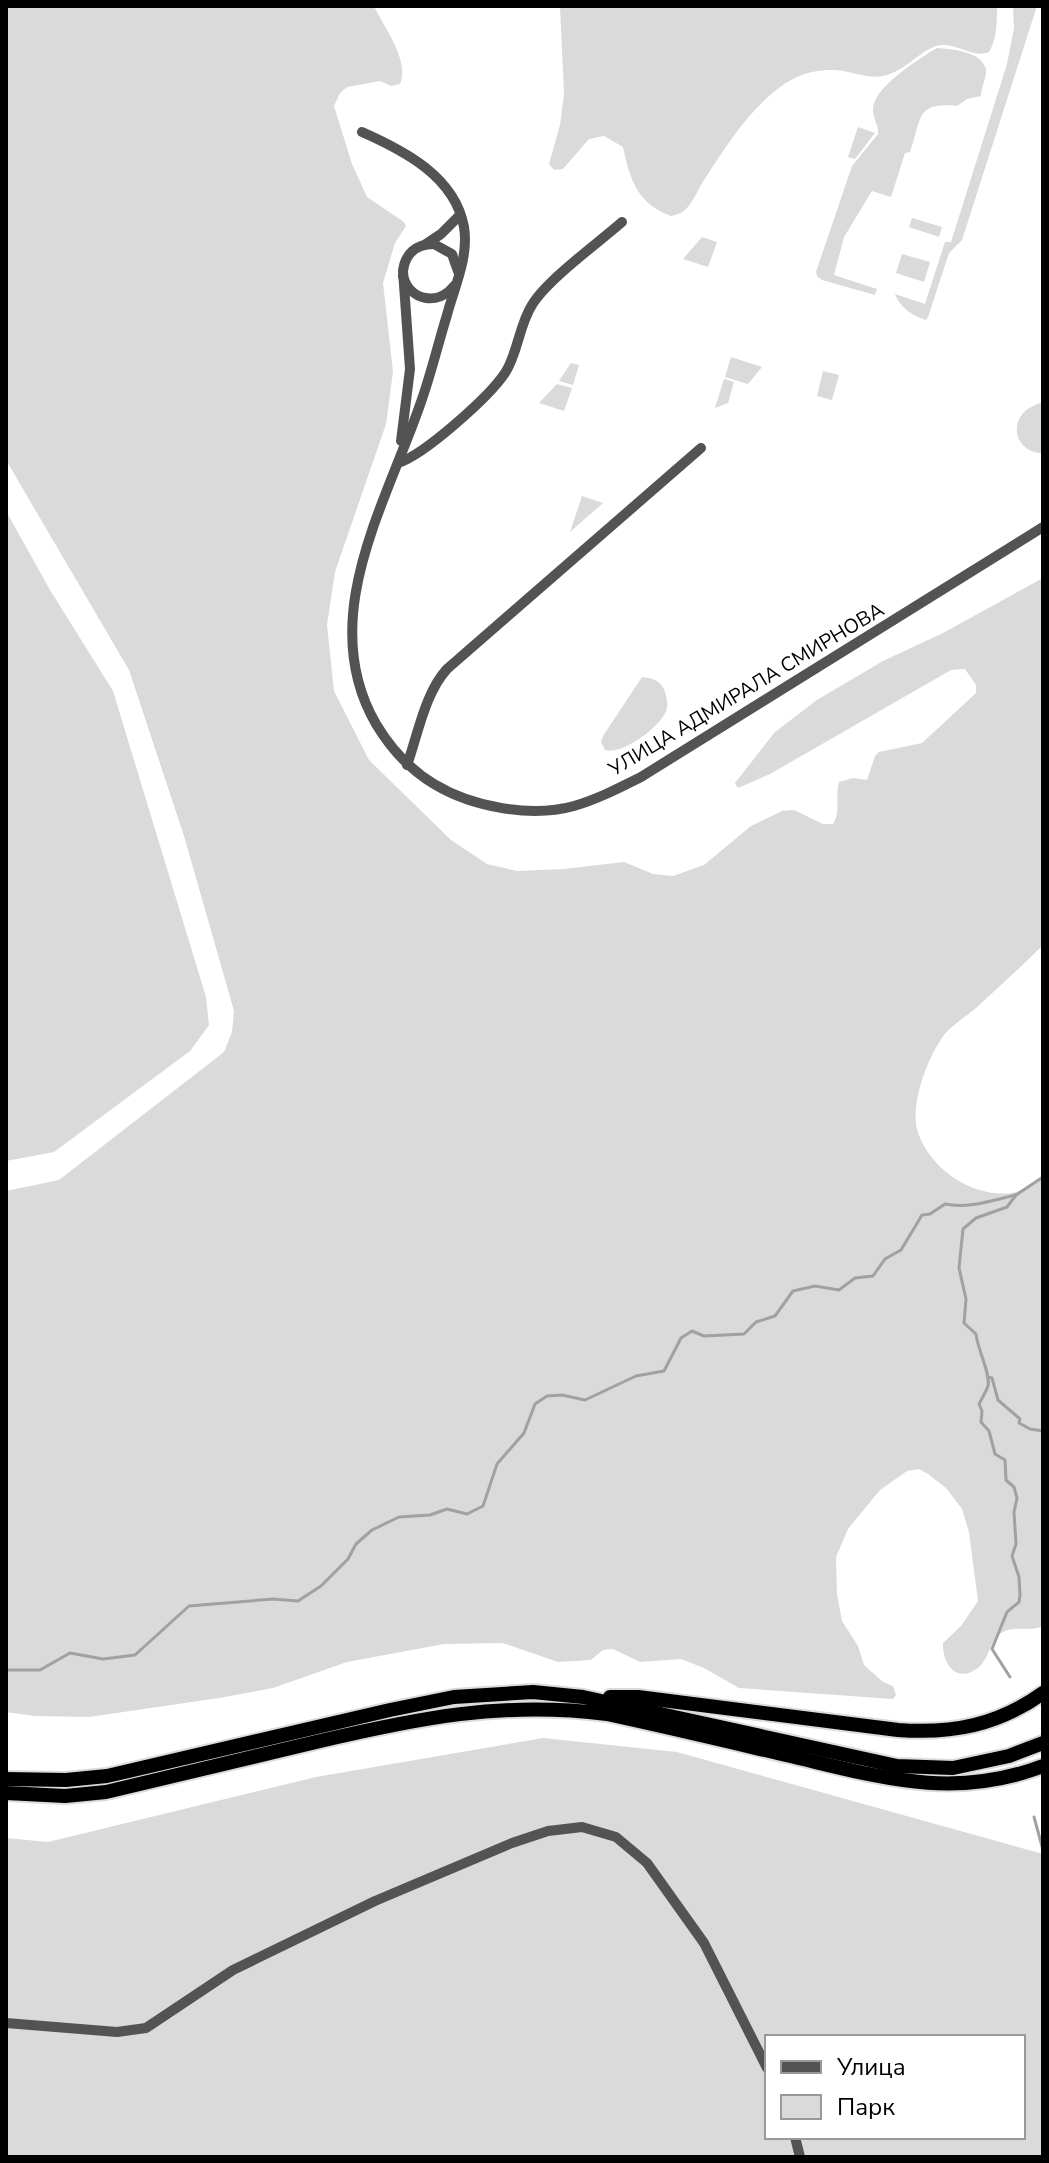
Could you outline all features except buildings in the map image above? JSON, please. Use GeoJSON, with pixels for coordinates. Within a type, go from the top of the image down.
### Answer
{"type":"FeatureCollection","features":[{"type":"Feature","properties":{"kind":"highway"},"geometry":{"type":"LineString","coordinates":[[6,1779],[66,1780],[107,1776],[454,1697],[533,1692],[583,1697],[638,1697],[898,1730],[940,1732],[976,1727],[1002,1718],[1043,1693]]}},
{"type":"Feature","properties":{"kind":"highway"},"geometry":{"type":"LineString","coordinates":[[583,1697],[897,1766],[953,1768],[1018,1753],[1043,1743]]}},
{"type":"Feature","properties":{"kind":"highway"},"geometry":{"type":"LineString","coordinates":[[6,1793],[65,1796],[106,1792],[394,1724],[459,1712],[497,1709],[572,1709],[607,1714],[895,1780],[950,1785],[991,1781],[1043,1766]]}},
{"type":"Feature","properties":{"kind":"street","name":"УЛИЦА АДМИРАЛА СМИРНОВА"},"geometry":{"type":"LineString","coordinates":[[362,132],[402,150],[423,164],[449,195],[464,228],[465,249],[421,402],[362,563],[354,599],[351,637],[357,685],[386,741],[407,765],[441,789],[501,807],[530,810],[572,807],[594,799],[641,777],[1043,527]]}},
{"type":"Feature","properties":{"kind":"street"},"geometry":{"type":"LineString","coordinates":[[398,463],[410,369],[404,264],[416,248],[441,234],[460,215]]}},
{"type":"Feature","properties":{"kind":"street"},"geometry":{"type":"LineString","coordinates":[[398,463],[459,420],[505,373],[532,304],[622,222]]}},
{"type":"Feature","properties":{"kind":"street"},"geometry":{"type":"LineString","coordinates":[[403,276],[412,293],[429,299],[447,293],[457,279],[452,254],[439,245],[426,244]]}},
{"type":"Feature","properties":{"kind":"street"},"geometry":{"type":"LineString","coordinates":[[407,765],[437,679],[701,448]]}},
{"type":"Feature","properties":{"kind":"street"},"geometry":{"type":"LineString","coordinates":[[6,2023],[117,2032],[146,2028],[170,2015],[233,1970],[375,1901],[512,1843],[548,1831],[582,1827],[616,1837],[647,1863],[704,1943],[765,2064]]}},
{"type":"Feature","properties":{"kind":"green space"},"geometry":{"type":"Polygon","coordinates":[[[6,6],[374,6],[399,55],[402,65],[400,84],[391,86],[380,81],[347,87],[334,106],[352,164],[367,197],[406,226],[395,243],[383,283],[393,372],[386,424],[335,572],[327,625],[334,691],[369,760],[451,840],[487,864],[517,871],[624,862],[653,874],[673,876],[704,865],[751,826],[782,811],[794,810],[823,824],[833,824],[837,815],[839,782],[853,778],[867,780],[879,752],[922,743],[976,693],[976,685],[965,669],[951,670],[770,774],[738,788],[735,783],[775,732],[817,700],[883,661],[943,633],[1043,578],[1043,945],[943,1036],[925,1072],[916,1107],[917,1129],[930,1156],[967,1185],[996,1193],[1011,1193],[1043,1176],[1043,1626],[1000,1634],[983,1663],[971,1672],[964,1674],[952,1670],[943,1651],[943,1643],[961,1626],[978,1601],[969,1532],[962,1509],[946,1488],[919,1469],[907,1471],[880,1490],[848,1529],[836,1557],[837,1594],[842,1621],[858,1646],[864,1665],[883,1682],[893,1686],[896,1695],[893,1699],[739,1688],[681,1659],[640,1662],[613,1649],[603,1650],[591,1660],[558,1662],[503,1643],[444,1644],[347,1662],[273,1688],[89,1717],[6,1712],[6,1191],[59,1180],[224,1052],[232,1032],[234,1011],[184,836],[129,670],[6,460],[6,6]]]}},
{"type":"Feature","properties":{"kind":"green space"},"geometry":{"type":"Polygon","coordinates":[[[560,6],[997,6],[997,18],[992,47],[983,54],[936,46],[897,71],[883,76],[827,70],[805,74],[785,83],[757,107],[739,129],[687,208],[671,216],[659,211],[643,197],[632,180],[623,147],[604,136],[589,139],[563,169],[554,170],[549,164],[560,125],[564,94],[560,6]]]}},
{"type":"Feature","properties":{"kind":"green space"},"geometry":{"type":"Polygon","coordinates":[[[1013,6],[1037,6],[962,240],[949,253],[926,320],[908,311],[895,294],[925,304],[945,242],[951,242],[1007,64],[1014,28],[1013,6]]]}},
{"type":"Feature","properties":{"kind":"green space"},"geometry":{"type":"Polygon","coordinates":[[[937,48],[965,52],[983,63],[986,72],[981,96],[967,99],[957,106],[934,107],[923,114],[910,152],[905,153],[891,197],[872,191],[844,237],[834,275],[877,289],[875,295],[822,280],[816,272],[852,166],[878,134],[873,113],[875,101],[898,74],[937,48]]]}},
{"type":"Feature","properties":{"kind":"green space"},"geometry":{"type":"Polygon","coordinates":[[[858,127],[875,133],[855,159],[848,157],[858,127]]]}},
{"type":"Feature","properties":{"kind":"green space"},"geometry":{"type":"Polygon","coordinates":[[[912,218],[942,227],[939,237],[909,227],[912,218]]]}},
{"type":"Feature","properties":{"kind":"green space"},"geometry":{"type":"Polygon","coordinates":[[[702,237],[717,242],[708,267],[683,259],[702,237]]]}},
{"type":"Feature","properties":{"kind":"green space"},"geometry":{"type":"Polygon","coordinates":[[[902,254],[930,262],[924,282],[896,273],[902,254]]]}},
{"type":"Feature","properties":{"kind":"green space"},"geometry":{"type":"Polygon","coordinates":[[[731,357],[762,367],[748,384],[725,377],[731,357]]]}},
{"type":"Feature","properties":{"kind":"green space"},"geometry":{"type":"Polygon","coordinates":[[[571,363],[579,365],[573,385],[559,381],[571,363]]]}},
{"type":"Feature","properties":{"kind":"green space"},"geometry":{"type":"Polygon","coordinates":[[[823,371],[839,375],[832,400],[817,396],[823,371]]]}},
{"type":"Feature","properties":{"kind":"green space"},"geometry":{"type":"Polygon","coordinates":[[[724,379],[734,382],[728,403],[715,408],[724,379]]]}},
{"type":"Feature","properties":{"kind":"green space"},"geometry":{"type":"Polygon","coordinates":[[[557,384],[572,388],[564,411],[539,403],[557,384]]]}},
{"type":"Feature","properties":{"kind":"green space"},"geometry":{"type":"Polygon","coordinates":[[[1043,402],[1043,453],[1030,450],[1020,442],[1017,430],[1023,413],[1043,402]]]}},
{"type":"Feature","properties":{"kind":"green space"},"geometry":{"type":"Polygon","coordinates":[[[582,496],[603,503],[570,532],[582,496]]]}},
{"type":"Feature","properties":{"kind":"green space"},"geometry":{"type":"Polygon","coordinates":[[[6,511],[50,590],[113,691],[206,997],[209,1025],[190,1051],[54,1152],[6,1161],[6,511]]]}},
{"type":"Feature","properties":{"kind":"green space"},"geometry":{"type":"Polygon","coordinates":[[[642,677],[655,680],[664,689],[667,708],[664,715],[631,744],[612,751],[605,750],[601,742],[603,736],[642,677]]]}},
{"type":"Feature","properties":{"kind":"green space"},"geometry":{"type":"Polygon","coordinates":[[[543,1738],[677,1752],[1043,1854],[1043,2157],[6,2157],[6,1838],[48,1842],[316,1777],[543,1738]]]}},
{"type":"Feature","properties":{"kind":"waterway"},"geometry":{"type":"LineString","coordinates":[[1010,1677],[992,1649],[1007,1612],[1019,1602],[1019,1577],[1012,1556],[1016,1544],[1014,1512],[1017,1498],[1014,1487],[1006,1480],[1005,1460],[995,1454],[989,1431],[981,1422],[979,1404],[988,1386],[988,1375],[976,1334],[964,1323],[966,1299],[959,1268],[963,1229],[976,1218],[1007,1207],[1016,1195],[1043,1177]]}},
{"type":"Feature","properties":{"kind":"waterway"},"geometry":{"type":"LineString","coordinates":[[6,1670],[40,1670],[70,1653],[103,1659],[135,1655],[189,1606],[273,1599],[298,1601],[321,1586],[348,1559],[356,1544],[372,1530],[399,1517],[430,1515],[447,1509],[467,1514],[483,1506],[497,1464],[524,1433],[535,1404],[547,1396],[562,1395],[585,1400],[636,1376],[664,1371],[681,1338],[692,1331],[704,1336],[744,1334],[756,1322],[775,1316],[793,1291],[815,1286],[839,1290],[855,1278],[873,1276],[885,1259],[901,1250],[922,1215],[930,1214],[945,1204],[972,1205],[1016,1195]]}},
{"type":"Feature","properties":{"kind":"waterway"},"geometry":{"type":"LineString","coordinates":[[988,1377],[992,1378],[998,1400],[1020,1419],[1019,1423],[1043,1431]]}},
{"type":"Feature","properties":{"kind":"waterway"},"geometry":{"type":"LineString","coordinates":[[1034,1817],[1043,1850]]}}]}
